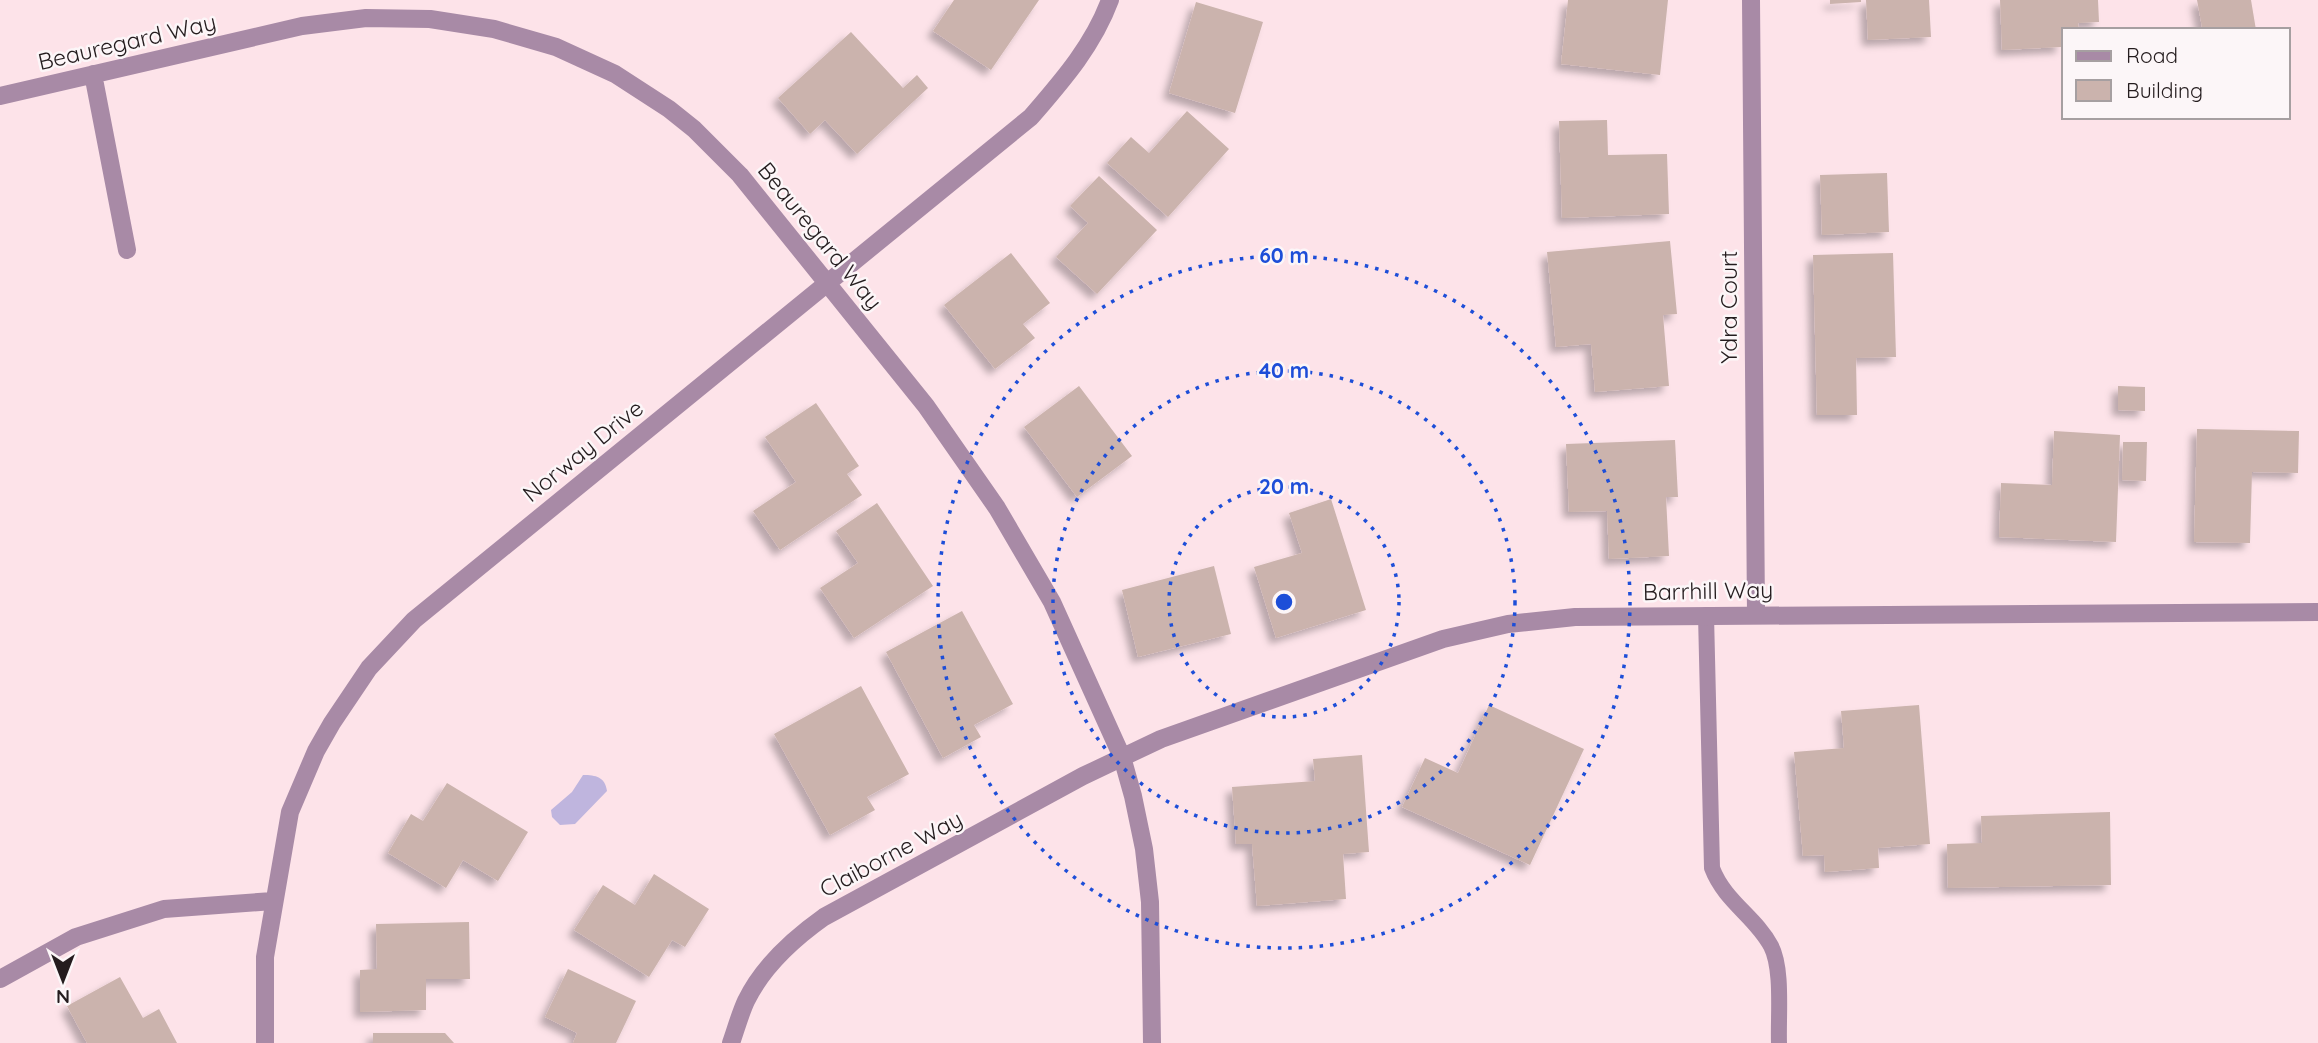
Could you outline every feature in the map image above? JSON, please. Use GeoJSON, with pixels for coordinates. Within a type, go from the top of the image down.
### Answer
{"type":"FeatureCollection","features":[{"type":"Feature","properties":{"kind":"street","name":"Norway Drive"},"geometry":{"type":"LineString","coordinates":[[265,1043],[265,957],[290,812],[316,751],[369,668],[414,620],[1031,117],[1075,65],[1110,0]]}},
{"type":"Feature","properties":{"kind":"street","name":"Ydra Court"},"geometry":{"type":"LineString","coordinates":[[1751,0],[1756,614]]}},
{"type":"Feature","properties":{"kind":"street","name":"Beauregard Way"},"geometry":{"type":"LineString","coordinates":[[0,96],[302,26],[366,18],[430,19],[494,29],[556,47],[615,74],[669,109],[694,129],[740,175],[926,406],[997,508],[1052,602],[1122,757],[1133,796],[1144,849],[1150,902],[1152,1043]]}},
{"type":"Feature","properties":{"kind":"street"},"geometry":{"type":"LineString","coordinates":[[93,74],[127,250]]}},
{"type":"Feature","properties":{"kind":"street","name":"Barrhill Way"},"geometry":{"type":"LineString","coordinates":[[1122,757],[1161,739],[1443,639],[1508,624],[1575,617],[1756,614],[2318,612]]}},
{"type":"Feature","properties":{"kind":"street","name":"Claiborne Way"},"geometry":{"type":"LineString","coordinates":[[732,1043],[746,1001],[761,976],[800,934],[824,917],[1122,757]]}},
{"type":"Feature","properties":{"kind":"street"},"geometry":{"type":"LineString","coordinates":[[0,979],[76,937],[164,909],[273,901]]}},
{"type":"Feature","properties":{"kind":"lane"},"geometry":{"type":"LineString","coordinates":[[1706,615],[1712,868],[1719,886],[1771,946],[1777,978],[1779,1043]]}},
{"type":"Feature","properties":{"kind":"shaded area"},"geometry":{"type":"Polygon","coordinates":[[[583,775],[599,778],[607,791],[575,824],[560,825],[552,817],[551,810],[572,792],[583,775]]]}},
{"type":"Feature","properties":{"kind":"building"},"geometry":{"type":"Polygon","coordinates":[[[954,0],[1039,0],[991,70],[933,31],[954,0]]]}},
{"type":"Feature","properties":{"kind":"building"},"geometry":{"type":"Polygon","coordinates":[[[1568,0],[1668,0],[1660,75],[1561,64],[1568,0]]]}},
{"type":"Feature","properties":{"kind":"building"},"geometry":{"type":"Polygon","coordinates":[[[1830,0],[1861,0],[1861,2],[1830,4],[1830,0]]]}},
{"type":"Feature","properties":{"kind":"building"},"geometry":{"type":"Polygon","coordinates":[[[1866,0],[1929,0],[1931,37],[1868,40],[1866,0]]]}},
{"type":"Feature","properties":{"kind":"building"},"geometry":{"type":"Polygon","coordinates":[[[2000,0],[2098,0],[2099,22],[2078,23],[2079,28],[2062,28],[2062,47],[2002,50],[2000,0]]]}},
{"type":"Feature","properties":{"kind":"building"},"geometry":{"type":"Polygon","coordinates":[[[2197,0],[2251,0],[2256,28],[2200,28],[2197,0]]]}},
{"type":"Feature","properties":{"kind":"building"},"geometry":{"type":"Polygon","coordinates":[[[1196,2],[1263,22],[1235,113],[1169,93],[1196,2]]]}},
{"type":"Feature","properties":{"kind":"building"},"geometry":{"type":"Polygon","coordinates":[[[851,32],[903,88],[917,75],[928,88],[857,154],[825,120],[810,134],[778,98],[851,32]]]}},
{"type":"Feature","properties":{"kind":"building"},"geometry":{"type":"Polygon","coordinates":[[[1187,111],[1229,149],[1168,217],[1107,163],[1131,137],[1149,153],[1187,111]]]}},
{"type":"Feature","properties":{"kind":"building"},"geometry":{"type":"Polygon","coordinates":[[[1607,120],[1608,155],[1667,154],[1669,214],[1562,218],[1559,121],[1607,120]]]}},
{"type":"Feature","properties":{"kind":"building"},"geometry":{"type":"Polygon","coordinates":[[[1887,173],[1889,232],[1822,235],[1820,175],[1887,173]]]}},
{"type":"Feature","properties":{"kind":"building"},"geometry":{"type":"Polygon","coordinates":[[[1099,176],[1157,230],[1097,294],[1056,257],[1088,223],[1070,206],[1099,176]]]}},
{"type":"Feature","properties":{"kind":"building"},"geometry":{"type":"Polygon","coordinates":[[[1670,241],[1677,314],[1663,315],[1669,386],[1595,392],[1591,344],[1556,347],[1547,252],[1670,241]]]}},
{"type":"Feature","properties":{"kind":"building"},"geometry":{"type":"Polygon","coordinates":[[[1011,253],[1050,303],[1023,324],[1035,338],[995,369],[944,305],[1011,253]]]}},
{"type":"Feature","properties":{"kind":"building"},"geometry":{"type":"Polygon","coordinates":[[[1893,253],[1896,357],[1856,358],[1857,415],[1817,415],[1813,255],[1893,253]]]}},
{"type":"Feature","properties":{"kind":"building"},"geometry":{"type":"Polygon","coordinates":[[[1079,386],[1132,456],[1077,497],[1024,427],[1079,386]]]}},
{"type":"Feature","properties":{"kind":"building"},"geometry":{"type":"Polygon","coordinates":[[[2118,386],[2145,387],[2145,411],[2118,410],[2118,386]]]}},
{"type":"Feature","properties":{"kind":"building"},"geometry":{"type":"Polygon","coordinates":[[[816,403],[859,466],[847,474],[862,495],[780,550],[753,511],[796,482],[765,437],[816,403]]]}},
{"type":"Feature","properties":{"kind":"building"},"geometry":{"type":"Polygon","coordinates":[[[2197,429],[2299,431],[2298,473],[2252,472],[2250,543],[2194,542],[2197,429]]]}},
{"type":"Feature","properties":{"kind":"building"},"geometry":{"type":"Polygon","coordinates":[[[2054,431],[2120,435],[2116,542],[1999,537],[2001,483],[2052,485],[2054,431]]]}},
{"type":"Feature","properties":{"kind":"building"},"geometry":{"type":"Polygon","coordinates":[[[1675,440],[1678,497],[1666,497],[1669,556],[1609,559],[1607,511],[1569,512],[1566,444],[1675,440]]]}},
{"type":"Feature","properties":{"kind":"building"},"geometry":{"type":"Polygon","coordinates":[[[2123,442],[2147,442],[2146,481],[2122,480],[2123,442]]]}},
{"type":"Feature","properties":{"kind":"building"},"geometry":{"type":"Polygon","coordinates":[[[1331,499],[1366,610],[1276,638],[1254,567],[1302,553],[1289,513],[1331,499]]]}},
{"type":"Feature","properties":{"kind":"building"},"geometry":{"type":"Polygon","coordinates":[[[877,503],[933,586],[854,638],[820,588],[858,563],[836,531],[877,503]]]}},
{"type":"Feature","properties":{"kind":"building"},"geometry":{"type":"Polygon","coordinates":[[[1214,566],[1231,634],[1138,657],[1122,590],[1214,566]]]}},
{"type":"Feature","properties":{"kind":"building"},"geometry":{"type":"Polygon","coordinates":[[[962,611],[1013,704],[974,725],[981,737],[943,758],[886,652],[962,611]]]}},
{"type":"Feature","properties":{"kind":"building"},"geometry":{"type":"Polygon","coordinates":[[[861,686],[909,774],[867,797],[875,810],[830,835],[774,734],[861,686]]]}},
{"type":"Feature","properties":{"kind":"building"},"geometry":{"type":"Polygon","coordinates":[[[1489,705],[1584,749],[1530,865],[1402,807],[1425,758],[1458,773],[1489,705]]]}},
{"type":"Feature","properties":{"kind":"building"},"geometry":{"type":"Polygon","coordinates":[[[1919,705],[1930,844],[1878,848],[1879,868],[1825,872],[1824,855],[1803,856],[1794,752],[1844,748],[1841,711],[1919,705]]]}},
{"type":"Feature","properties":{"kind":"building"},"geometry":{"type":"Polygon","coordinates":[[[1362,755],[1369,852],[1343,854],[1346,899],[1257,906],[1252,844],[1236,844],[1232,787],[1315,781],[1313,759],[1362,755]]]}},
{"type":"Feature","properties":{"kind":"building"},"geometry":{"type":"Polygon","coordinates":[[[447,783],[528,832],[498,881],[463,860],[446,888],[388,853],[411,814],[423,821],[447,783]]]}},
{"type":"Feature","properties":{"kind":"building"},"geometry":{"type":"Polygon","coordinates":[[[2110,812],[2111,885],[1948,888],[1947,844],[1982,843],[1981,816],[2110,812]]]}},
{"type":"Feature","properties":{"kind":"building"},"geometry":{"type":"Polygon","coordinates":[[[654,874],[709,909],[685,947],[672,940],[649,977],[574,930],[603,885],[635,905],[654,874]]]}},
{"type":"Feature","properties":{"kind":"building"},"geometry":{"type":"Polygon","coordinates":[[[469,922],[470,979],[426,979],[426,1010],[360,1012],[360,970],[377,969],[376,924],[469,922]]]}},
{"type":"Feature","properties":{"kind":"building"},"geometry":{"type":"Polygon","coordinates":[[[568,969],[636,1001],[616,1043],[573,1043],[577,1033],[545,1017],[568,969]]]}},
{"type":"Feature","properties":{"kind":"building"},"geometry":{"type":"Polygon","coordinates":[[[120,977],[143,1018],[159,1009],[177,1043],[87,1043],[67,1006],[120,977]]]}},
{"type":"Feature","properties":{"kind":"building"},"geometry":{"type":"Polygon","coordinates":[[[373,1033],[445,1033],[454,1043],[373,1043],[373,1033]]]}}]}
